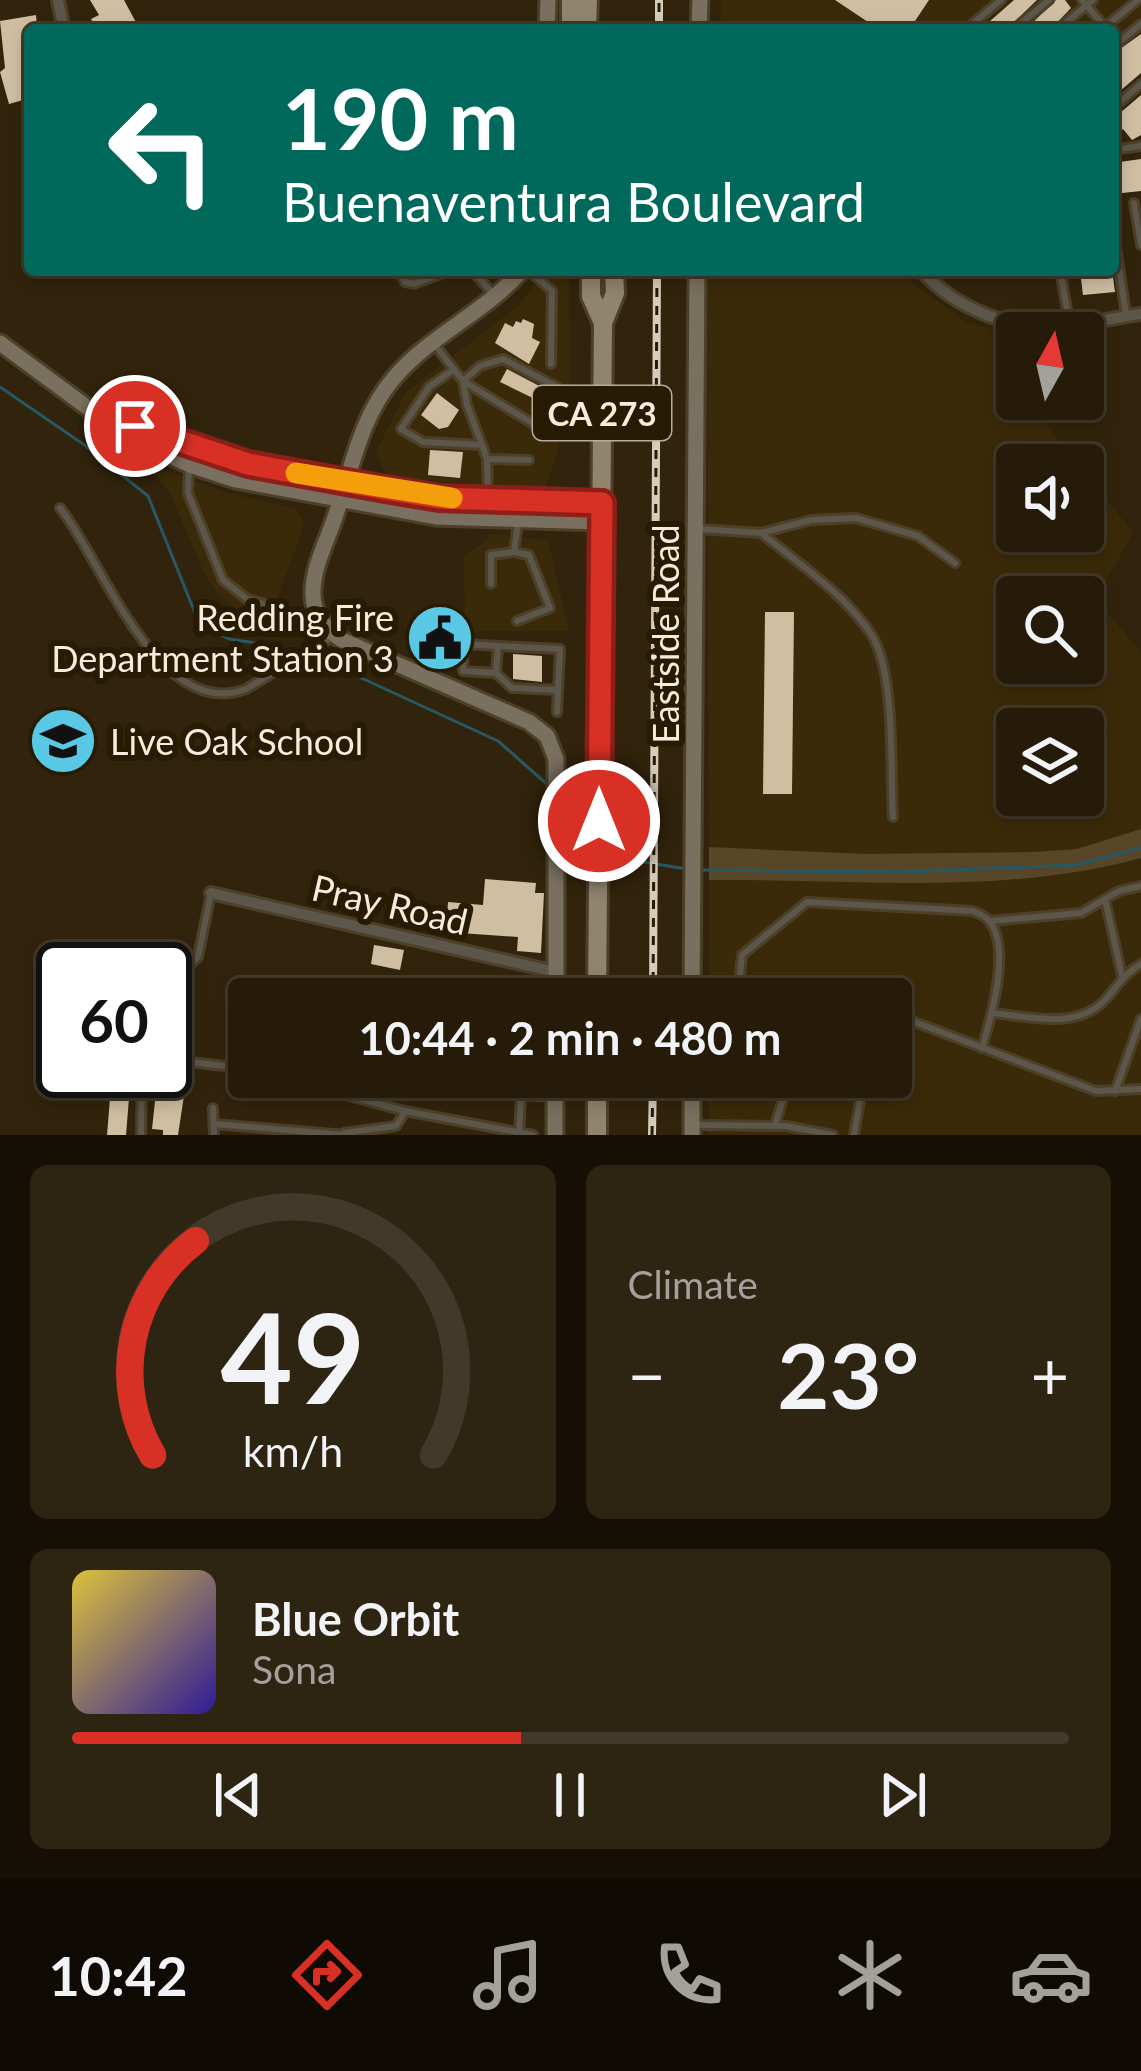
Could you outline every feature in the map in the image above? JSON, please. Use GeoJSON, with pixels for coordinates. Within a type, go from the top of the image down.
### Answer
{"type":"FeatureCollection","features":[{"type":"Feature","properties":{"kind":"main road"},"geometry":{"type":"LineString","coordinates":[[519,276],[402,368],[382,392],[346,482],[313,600],[335,635],[529,722],[543,731],[554,748],[556,978]]}},
{"type":"Feature","properties":{"kind":"main road","name":"CA 273"},"geometry":{"type":"LineString","coordinates":[[591,276],[591,296],[603,323]]}},
{"type":"Feature","properties":{"kind":"main road","name":"CA 273"},"geometry":{"type":"LineString","coordinates":[[597,978],[603,323],[615,293],[614,276]]}},
{"type":"Feature","properties":{"kind":"main road","name":"Eastside Road"},"geometry":{"type":"LineString","coordinates":[[692,978],[697,276]]}},
{"type":"Feature","properties":{"kind":"main road"},"geometry":{"type":"LineString","coordinates":[[0,344],[126,436],[236,480],[436,517],[519,519],[601,513]]}},
{"type":"Feature","properties":{"kind":"main road"},"geometry":{"type":"LineString","coordinates":[[75,397],[206,452],[439,498],[601,513]]}},
{"type":"Feature","properties":{"kind":"main road"},"geometry":{"type":"LineString","coordinates":[[555,1098],[555,1135]]}},
{"type":"Feature","properties":{"kind":"main road"},"geometry":{"type":"LineString","coordinates":[[597,1098],[597,1135]]}},
{"type":"Feature","properties":{"kind":"main road"},"geometry":{"type":"LineString","coordinates":[[692,1098],[692,1130]]}},
{"type":"Feature","properties":{"kind":"street"},"geometry":{"type":"LineString","coordinates":[[927,276],[942,290],[996,317]]}},
{"type":"Feature","properties":{"kind":"street"},"geometry":{"type":"LineString","coordinates":[[1104,319],[1141,314]]}},
{"type":"Feature","properties":{"kind":"street","name":"Pray Road"},"geometry":{"type":"LineString","coordinates":[[211,893],[556,972]]}},
{"type":"Feature","properties":{"kind":"lane"},"geometry":{"type":"LineString","coordinates":[[972,24],[1001,0]]}},
{"type":"Feature","properties":{"kind":"lane"},"geometry":{"type":"LineString","coordinates":[[1020,24],[1049,0]]}},
{"type":"Feature","properties":{"kind":"lane"},"geometry":{"type":"LineString","coordinates":[[1108,24],[1138,0]]}},
{"type":"Feature","properties":{"kind":"lane"},"geometry":{"type":"LineString","coordinates":[[1063,24],[1087,2]]}},
{"type":"Feature","properties":{"kind":"lane"},"geometry":{"type":"LineString","coordinates":[[1134,203],[1141,245]]}},
{"type":"Feature","properties":{"kind":"lane"},"geometry":{"type":"LineString","coordinates":[[1119,268],[1126,315]]}},
{"type":"Feature","properties":{"kind":"lane"},"geometry":{"type":"LineString","coordinates":[[402,276],[414,284],[435,276]]}},
{"type":"Feature","properties":{"kind":"lane"},"geometry":{"type":"LineString","coordinates":[[477,276],[496,298]]}},
{"type":"Feature","properties":{"kind":"lane"},"geometry":{"type":"LineString","coordinates":[[533,276],[552,291],[551,364]]}},
{"type":"Feature","properties":{"kind":"lane"},"geometry":{"type":"LineString","coordinates":[[1061,276],[1068,312]]}},
{"type":"Feature","properties":{"kind":"lane"},"geometry":{"type":"LineString","coordinates":[[434,344],[463,381],[540,428],[549,426],[557,412],[557,387],[503,359],[480,367],[463,381]]}},
{"type":"Feature","properties":{"kind":"lane"},"geometry":{"type":"LineString","coordinates":[[454,369],[429,387],[401,429],[423,442],[482,445]]}},
{"type":"Feature","properties":{"kind":"lane"},"geometry":{"type":"LineString","coordinates":[[463,381],[466,405],[487,460],[488,499]]}},
{"type":"Feature","properties":{"kind":"lane"},"geometry":{"type":"LineString","coordinates":[[487,460],[529,460]]}},
{"type":"Feature","properties":{"kind":"lane"},"geometry":{"type":"LineString","coordinates":[[190,465],[188,494],[223,580],[247,599],[322,621]]}},
{"type":"Feature","properties":{"kind":"lane"},"geometry":{"type":"LineString","coordinates":[[61,508],[82,534],[111,597],[138,634],[206,694],[234,694],[335,635]]}},
{"type":"Feature","properties":{"kind":"lane"},"geometry":{"type":"LineString","coordinates":[[696,529],[761,532],[811,520],[856,518],[918,536],[956,563]]}},
{"type":"Feature","properties":{"kind":"lane"},"geometry":{"type":"LineString","coordinates":[[514,552],[519,519]]}},
{"type":"Feature","properties":{"kind":"lane"},"geometry":{"type":"LineString","coordinates":[[761,532],[845,602],[872,635],[885,665],[893,817]]}},
{"type":"Feature","properties":{"kind":"lane"},"geometry":{"type":"LineString","coordinates":[[491,584],[491,555],[529,555],[550,608],[517,620]]}},
{"type":"Feature","properties":{"kind":"lane"},"geometry":{"type":"LineString","coordinates":[[557,712],[559,690],[560,649],[464,644],[463,671],[496,674],[512,688],[559,690]]}},
{"type":"Feature","properties":{"kind":"lane"},"geometry":{"type":"LineString","coordinates":[[496,674],[498,646]]}},
{"type":"Feature","properties":{"kind":"lane"},"geometry":{"type":"LineString","coordinates":[[740,978],[742,955],[807,902],[973,911],[990,921],[1081,913],[1141,886]]}},
{"type":"Feature","properties":{"kind":"lane"},"geometry":{"type":"LineString","coordinates":[[192,963],[199,957],[211,893]]}},
{"type":"Feature","properties":{"kind":"lane"},"geometry":{"type":"LineString","coordinates":[[1106,898],[1122,976]]}},
{"type":"Feature","properties":{"kind":"lane"},"geometry":{"type":"LineString","coordinates":[[982,1048],[993,1013],[998,944],[990,921]]}},
{"type":"Feature","properties":{"kind":"lane"},"geometry":{"type":"LineString","coordinates":[[993,1013],[1079,1018],[1104,1002],[1122,976],[1141,964]]}},
{"type":"Feature","properties":{"kind":"lane"},"geometry":{"type":"LineString","coordinates":[[1115,1091],[1141,1019]]}},
{"type":"Feature","properties":{"kind":"lane"},"geometry":{"type":"LineString","coordinates":[[912,1021],[1096,1091],[1141,1089]]}},
{"type":"Feature","properties":{"kind":"lane"},"geometry":{"type":"LineString","coordinates":[[192,1062],[228,1066]]}},
{"type":"Feature","properties":{"kind":"lane"},"geometry":{"type":"LineString","coordinates":[[141,1135],[142,1098]]}},
{"type":"Feature","properties":{"kind":"lane"},"geometry":{"type":"LineString","coordinates":[[357,1098],[533,1135]]}},
{"type":"Feature","properties":{"kind":"lane"},"geometry":{"type":"LineString","coordinates":[[519,1134],[521,1098]]}},
{"type":"Feature","properties":{"kind":"lane"},"geometry":{"type":"LineString","coordinates":[[775,1126],[784,1098]]}},
{"type":"Feature","properties":{"kind":"lane"},"geometry":{"type":"LineString","coordinates":[[854,1135],[860,1098]]}},
{"type":"Feature","properties":{"kind":"lane"},"geometry":{"type":"LineString","coordinates":[[213,1108],[214,1135]]}},
{"type":"Feature","properties":{"kind":"lane"},"geometry":{"type":"LineString","coordinates":[[214,1124],[344,1134],[395,1130],[405,1111]]}},
{"type":"Feature","properties":{"kind":"lane"},"geometry":{"type":"LineString","coordinates":[[692,1130],[775,1126],[833,1135]]}},
{"type":"Feature","properties":{"kind":"shaded area"},"geometry":{"type":"Polygon","coordinates":[[[722,0],[1141,0],[1141,20],[1119,38],[1119,24],[720,24],[722,0]]]}},
{"type":"Feature","properties":{"kind":"shaded area"},"geometry":{"type":"Polygon","coordinates":[[[541,276],[569,276],[570,386],[565,426],[545,490],[393,478],[376,452],[406,392],[518,306],[541,276]]]}},
{"type":"Feature","properties":{"kind":"shaded area"},"geometry":{"type":"Polygon","coordinates":[[[707,276],[903,276],[966,322],[996,331],[996,420],[1043,420],[1062,444],[996,444],[996,552],[1104,552],[1104,497],[1133,532],[1104,585],[1104,576],[996,576],[996,684],[1104,684],[1104,608],[1141,652],[1141,1135],[709,1135],[709,1098],[912,1098],[912,978],[709,978],[707,276]]]}},
{"type":"Feature","properties":{"kind":"shaded area"},"geometry":{"type":"Polygon","coordinates":[[[144,462],[225,492],[296,509],[302,532],[268,621],[240,614],[220,596],[205,575],[170,493],[144,462]]]}},
{"type":"Feature","properties":{"kind":"shaded area"},"geometry":{"type":"Polygon","coordinates":[[[490,534],[548,540],[569,631],[465,631],[464,556],[490,534]]]}},
{"type":"Feature","properties":{"kind":"shaded area"},"geometry":{"type":"Polygon","coordinates":[[[1141,829],[1141,858],[1035,877],[926,883],[709,880],[709,847],[865,854],[1033,852],[1077,849],[1141,829]]]}},
{"type":"Feature","properties":{"kind":"building"},"geometry":{"type":"Polygon","coordinates":[[[90,0],[124,0],[137,24],[94,24],[91,19],[99,15],[90,0]]]}},
{"type":"Feature","properties":{"kind":"building"},"geometry":{"type":"Polygon","coordinates":[[[835,0],[929,0],[913,24],[871,24],[835,0]]]}},
{"type":"Feature","properties":{"kind":"building"},"geometry":{"type":"Polygon","coordinates":[[[1014,0],[1037,0],[1012,24],[987,24],[1014,0]]]}},
{"type":"Feature","properties":{"kind":"building"},"geometry":{"type":"Polygon","coordinates":[[[1056,0],[1065,0],[1071,8],[1056,24],[1031,24],[1056,0]]]}},
{"type":"Feature","properties":{"kind":"building"},"geometry":{"type":"Polygon","coordinates":[[[36,15],[37,24],[24,24],[24,100],[9,104],[0,72],[5,68],[0,21],[36,15]]]}},
{"type":"Feature","properties":{"kind":"building"},"geometry":{"type":"Polygon","coordinates":[[[1141,34],[1141,73],[1119,92],[1119,50],[1141,34]]]}},
{"type":"Feature","properties":{"kind":"building"},"geometry":{"type":"Polygon","coordinates":[[[1141,95],[1141,135],[1132,140],[1123,129],[1119,133],[1119,114],[1141,95]]]}},
{"type":"Feature","properties":{"kind":"building"},"geometry":{"type":"Polygon","coordinates":[[[1141,159],[1141,191],[1119,193],[1119,162],[1141,159]]]}},
{"type":"Feature","properties":{"kind":"building"},"geometry":{"type":"Polygon","coordinates":[[[1081,276],[1113,276],[1115,292],[1083,295],[1081,276]]]}},
{"type":"Feature","properties":{"kind":"building"},"geometry":{"type":"Polygon","coordinates":[[[523,319],[534,324],[532,338],[540,342],[529,364],[495,343],[505,323],[513,327],[523,319]]]}},
{"type":"Feature","properties":{"kind":"building"},"geometry":{"type":"Polygon","coordinates":[[[507,369],[545,389],[539,401],[500,382],[507,369]]]}},
{"type":"Feature","properties":{"kind":"building"},"geometry":{"type":"Polygon","coordinates":[[[437,393],[459,410],[448,427],[439,429],[421,415],[437,393]]]}},
{"type":"Feature","properties":{"kind":"building"},"geometry":{"type":"Polygon","coordinates":[[[430,450],[463,452],[460,478],[428,475],[430,450]]]}},
{"type":"Feature","properties":{"kind":"building"},"geometry":{"type":"Polygon","coordinates":[[[765,612],[794,612],[792,794],[763,794],[765,612]]]}},
{"type":"Feature","properties":{"kind":"building","name":"Redding Fire Department Station 3"},"geometry":{"type":"Polygon","coordinates":[[[423,617],[457,618],[456,660],[423,659],[423,617]]]}},
{"type":"Feature","properties":{"kind":"building"},"geometry":{"type":"Polygon","coordinates":[[[513,654],[542,656],[542,682],[513,679],[513,654]]]}},
{"type":"Feature","properties":{"kind":"building"},"geometry":{"type":"Polygon","coordinates":[[[485,879],[536,883],[535,893],[544,893],[541,953],[517,951],[518,937],[446,932],[448,902],[483,905],[485,879]]]}},
{"type":"Feature","properties":{"kind":"building"},"geometry":{"type":"Polygon","coordinates":[[[374,945],[404,950],[400,970],[371,964],[374,945]]]}},
{"type":"Feature","properties":{"kind":"building"},"geometry":{"type":"Polygon","coordinates":[[[110,1098],[129,1098],[126,1135],[107,1135],[110,1098]]]}},
{"type":"Feature","properties":{"kind":"building"},"geometry":{"type":"Polygon","coordinates":[[[155,1098],[184,1098],[178,1135],[152,1129],[155,1098]]]}},
{"type":"Feature","properties":{"kind":"waterway"},"geometry":{"type":"LineString","coordinates":[[0,387],[148,496],[199,623],[229,639],[263,644],[357,676],[498,741],[548,785]]}},
{"type":"Feature","properties":{"kind":"waterway"},"geometry":{"type":"LineString","coordinates":[[563,801],[578,817]]}},
{"type":"Feature","properties":{"kind":"waterway"},"geometry":{"type":"LineString","coordinates":[[697,870],[903,872],[1076,865],[1141,848]]}},
{"type":"Feature","properties":{"kind":"waterway"},"geometry":{"type":"LineString","coordinates":[[624,859],[687,869]]}},
{"type":"Feature","properties":{"kind":"railway"},"geometry":{"type":"LineString","coordinates":[[659,0],[659,24]]}},
{"type":"Feature","properties":{"kind":"railway"},"geometry":{"type":"LineString","coordinates":[[653,978],[657,276]]}},
{"type":"Feature","properties":{"kind":"railway"},"geometry":{"type":"LineString","coordinates":[[652,1135],[653,1098]]}},
{"type":"Feature","properties":{"kind":"slow traffic"},"geometry":{"type":"LineString","coordinates":[[296,473],[452,498]]}},
{"type":"Feature","properties":{"kind":"place","name":"Redding Fire Department Station 3"},"geometry":{"type":"Point","coordinates":[440,638]}},
{"type":"Feature","properties":{"kind":"place","name":"Live Oak School"},"geometry":{"type":"Point","coordinates":[63,741]}},
{"type":"Feature","properties":{"kind":"route"},"geometry":{"type":"LineString","coordinates":[[135,426],[248,464],[439,498],[602,503],[599,821]]}}]}
